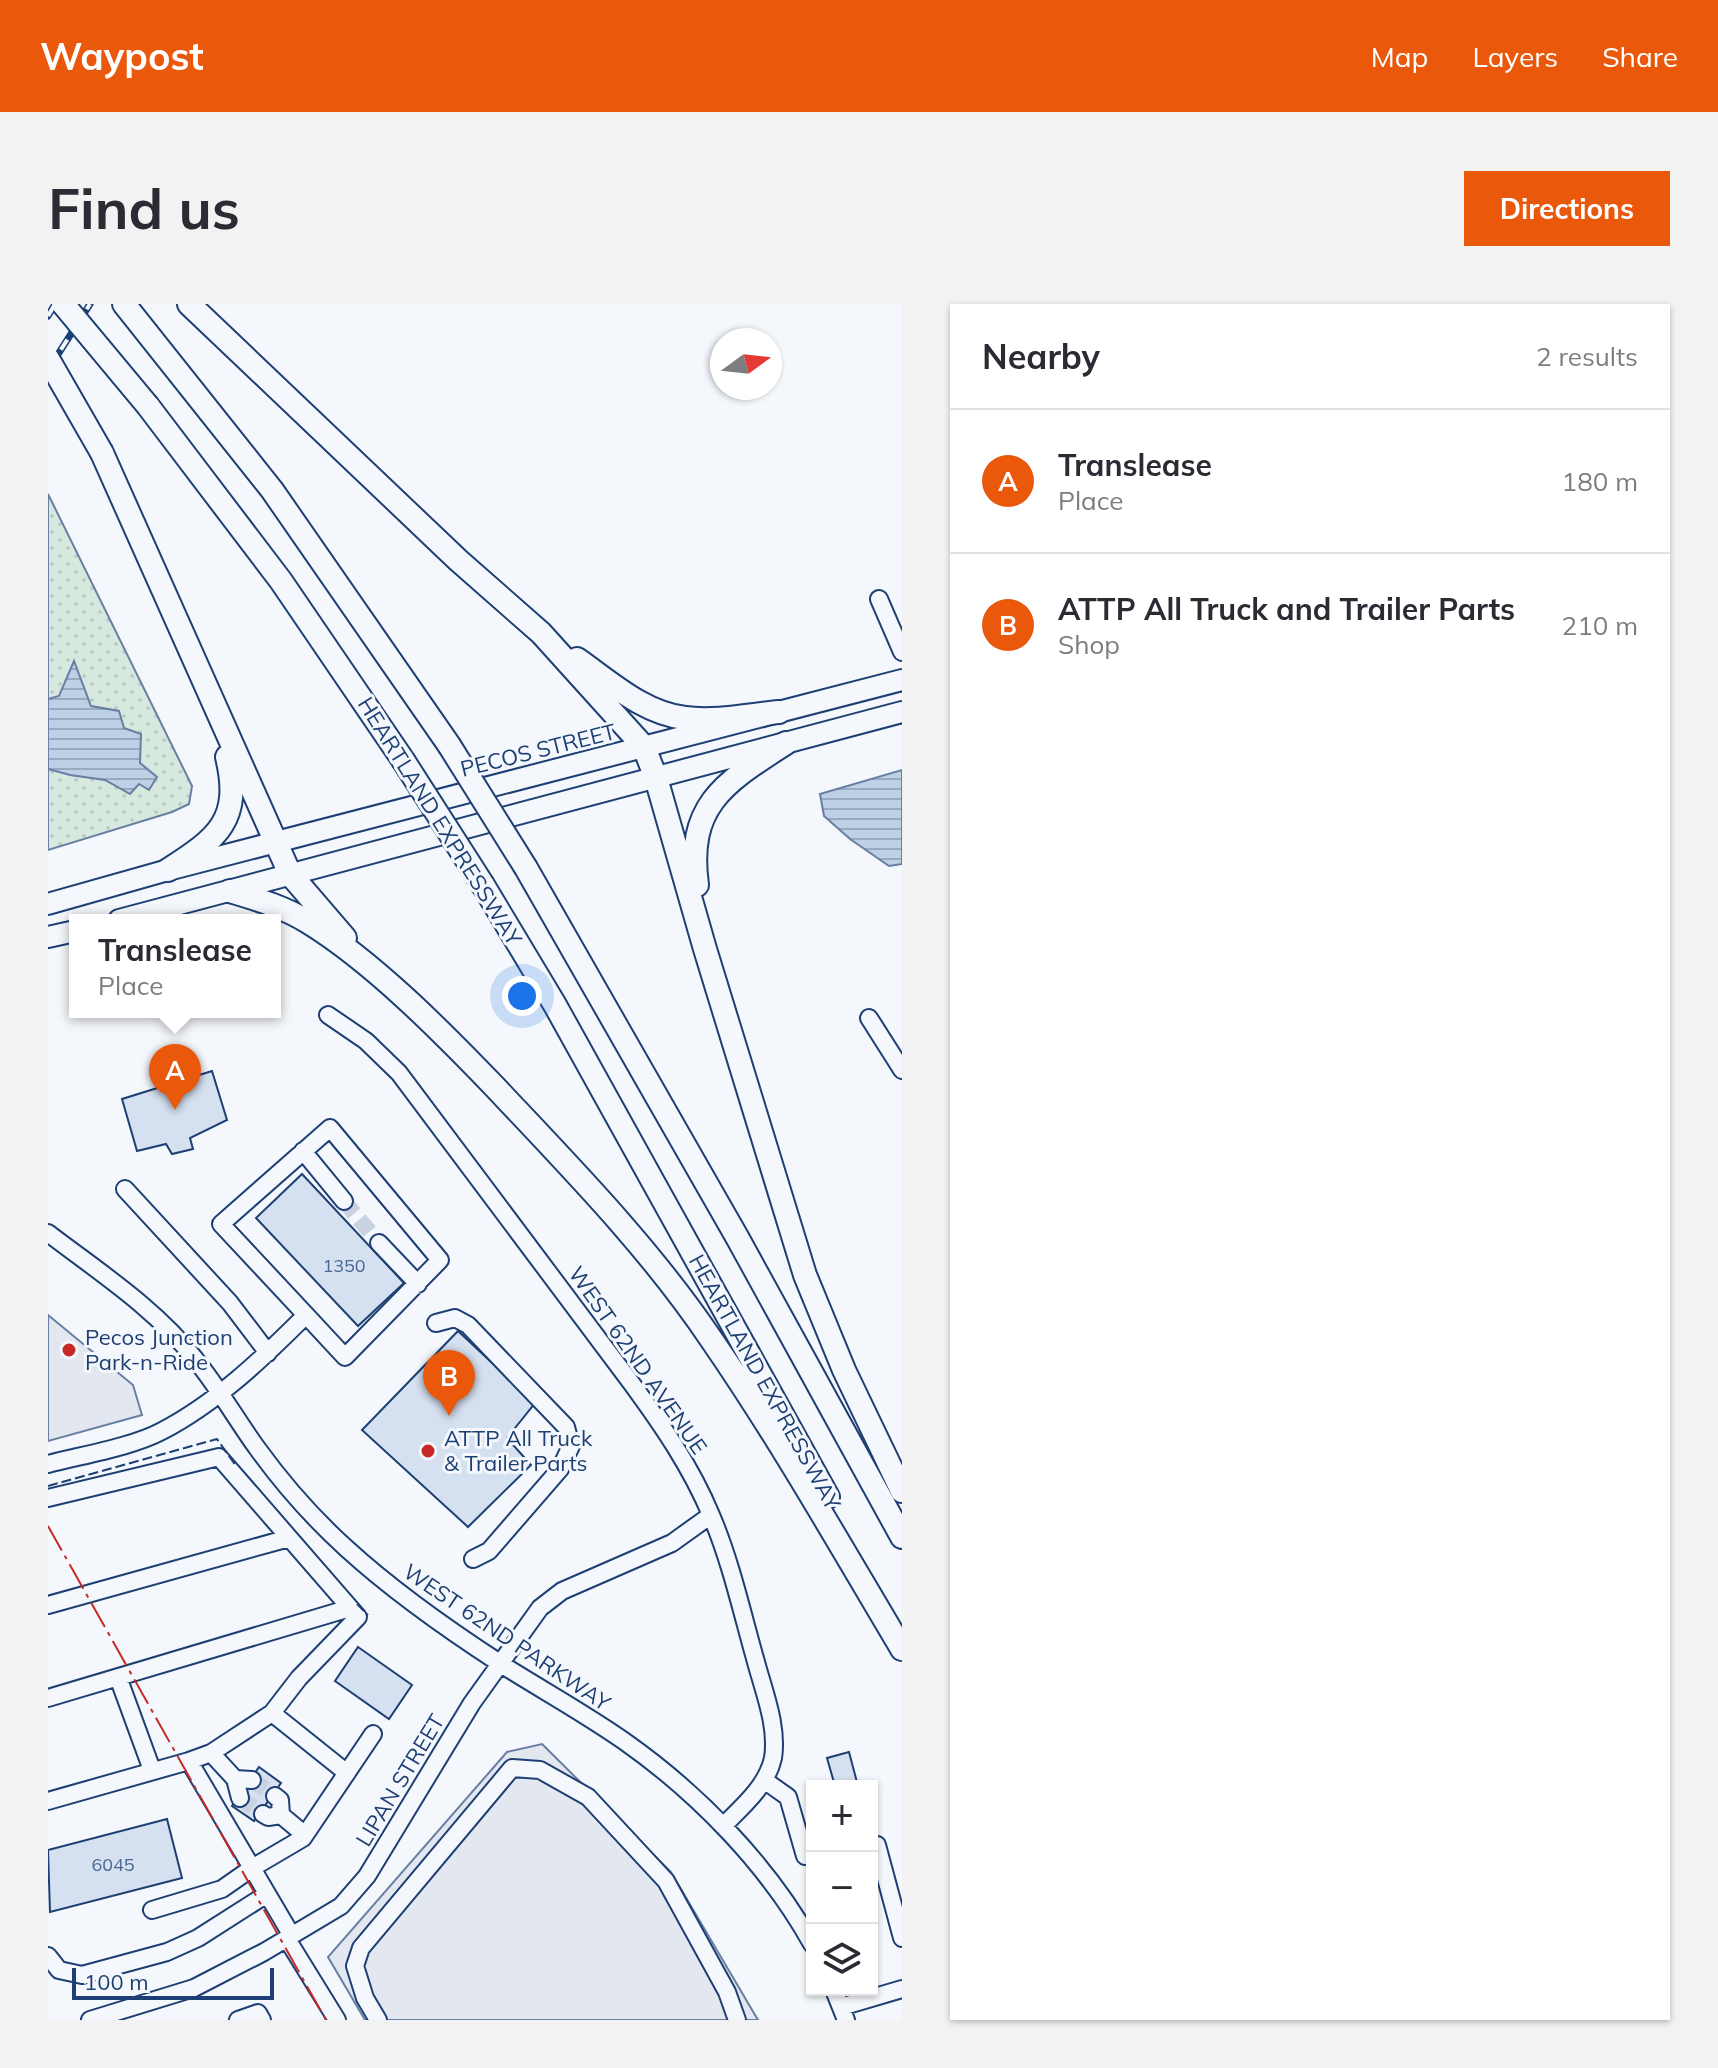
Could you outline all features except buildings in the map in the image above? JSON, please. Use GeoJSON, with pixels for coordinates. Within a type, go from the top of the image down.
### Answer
{"type":"FeatureCollection","features":[{"type":"Feature","properties":{"kind":"highway","name":"HEARTLAND EXPRESSWAY"},"geometry":{"type":"LineString","coordinates":[[63,304],[148,406],[281,581],[403,760],[483,885],[555,1005],[902,1627]]}},
{"type":"Feature","properties":{"kind":"highway","name":"HEARTLAND EXPRESSWAY"},"geometry":{"type":"LineString","coordinates":[[124,304],[272,490],[449,745],[526,868],[737,1237],[902,1537]]}},
{"type":"Feature","properties":{"kind":"highway"},"geometry":{"type":"LineString","coordinates":[[189,304],[458,560],[541,633],[628,695],[659,711],[685,718],[779,712]]}},
{"type":"Feature","properties":{"kind":"highway"},"geometry":{"type":"LineString","coordinates":[[48,359],[102,453],[290,874],[375,972],[468,1059],[643,1248],[711,1338],[902,1649]]}},
{"type":"Feature","properties":{"kind":"highway"},"geometry":{"type":"LineString","coordinates":[[541,633],[644,747],[656,778],[805,1275],[844,1370],[902,1491]]}},
{"type":"Feature","properties":{"kind":"highway"},"geometry":{"type":"LineString","coordinates":[[168,870],[213,838],[232,801],[233,781],[214,705]]}},
{"type":"Feature","properties":{"kind":"highway"},"geometry":{"type":"LineString","coordinates":[[705,949],[694,867],[694,847],[701,821],[720,789],[786,743]]}},
{"type":"Feature","properties":{"kind":"highway"},"geometry":{"type":"LineString","coordinates":[[230,891],[270,904],[310,923],[375,972]]}},
{"type":"Feature","properties":{"kind":"main road","name":"PECOS STREET"},"geometry":{"type":"LineString","coordinates":[[48,904],[168,870],[902,680]]}},
{"type":"Feature","properties":{"kind":"main road"},"geometry":{"type":"LineString","coordinates":[[142,914],[902,712]]}},
{"type":"Feature","properties":{"kind":"main road"},"geometry":{"type":"LineString","coordinates":[[48,937],[69,932]]}},
{"type":"Feature","properties":{"kind":"street"},"geometry":{"type":"LineString","coordinates":[[879,599],[896,623],[902,652]]}},
{"type":"Feature","properties":{"kind":"street","name":"WEST 62ND AVENUE"},"geometry":{"type":"LineString","coordinates":[[328,1015],[366,1041],[399,1073],[662,1426],[686,1464],[711,1515],[733,1578],[772,1721],[773,1753],[764,1780],[723,1826]]}},
{"type":"Feature","properties":{"kind":"street"},"geometry":{"type":"LineString","coordinates":[[869,1018],[902,1070]]}},
{"type":"Feature","properties":{"kind":"street"},"geometry":{"type":"LineString","coordinates":[[330,1128],[440,1260],[345,1357],[221,1224],[303,1151],[330,1128]]}},
{"type":"Feature","properties":{"kind":"street"},"geometry":{"type":"LineString","coordinates":[[303,1151],[344,1201]]}},
{"type":"Feature","properties":{"kind":"street"},"geometry":{"type":"LineString","coordinates":[[125,1189],[230,1303],[268,1353]]}},
{"type":"Feature","properties":{"kind":"street","name":"WEST 62ND PARKWAY"},"geometry":{"type":"LineString","coordinates":[[50,1239],[149,1311],[194,1357],[279,1477],[344,1546],[392,1588],[500,1663],[626,1743],[664,1772],[723,1826]]}},
{"type":"Feature","properties":{"kind":"street"},"geometry":{"type":"LineString","coordinates":[[379,1243],[418,1284]]}},
{"type":"Feature","properties":{"kind":"street"},"geometry":{"type":"LineString","coordinates":[[48,1464],[160,1432],[220,1393],[268,1353],[306,1315]]}},
{"type":"Feature","properties":{"kind":"street"},"geometry":{"type":"LineString","coordinates":[[436,1323],[455,1318],[468,1325],[566,1427],[571,1446],[560,1469],[489,1551],[473,1559]]}},
{"type":"Feature","properties":{"kind":"street"},"geometry":{"type":"LineString","coordinates":[[48,1498],[219,1457],[358,1617],[299,1678],[272,1713],[211,1753],[48,1801]]}},
{"type":"Feature","properties":{"kind":"street","name":"LIPAN STREET"},"geometry":{"type":"LineString","coordinates":[[90,2020],[194,1988],[341,1906],[367,1876],[472,1703],[540,1608],[549,1599],[571,1587],[672,1543],[711,1515]]}},
{"type":"Feature","properties":{"kind":"street"},"geometry":{"type":"LineString","coordinates":[[48,1605],[289,1538]]}},
{"type":"Feature","properties":{"kind":"street"},"geometry":{"type":"LineString","coordinates":[[48,1698],[350,1608]]}},
{"type":"Feature","properties":{"kind":"street"},"geometry":{"type":"LineString","coordinates":[[118,1677],[152,1770]]}},
{"type":"Feature","properties":{"kind":"street"},"geometry":{"type":"LineString","coordinates":[[272,1713],[347,1773]]}},
{"type":"Feature","properties":{"kind":"street"},"geometry":{"type":"LineString","coordinates":[[152,1910],[222,1889],[305,1835],[373,1734]]}},
{"type":"Feature","properties":{"kind":"street"},"geometry":{"type":"LineString","coordinates":[[211,1753],[244,1780],[240,1798]]}},
{"type":"Feature","properties":{"kind":"street"},"geometry":{"type":"LineString","coordinates":[[189,1761],[337,2020]]}},
{"type":"Feature","properties":{"kind":"street"},"geometry":{"type":"LineString","coordinates":[[378,2020],[365,1998],[355,1966],[361,1948],[512,1768],[540,1770],[588,1797],[666,1881],[727,1992],[737,2020]]}},
{"type":"Feature","properties":{"kind":"street"},"geometry":{"type":"LineString","coordinates":[[764,1780],[788,1797],[805,1856]]}},
{"type":"Feature","properties":{"kind":"street"},"geometry":{"type":"LineString","coordinates":[[275,1796],[280,1800],[281,1815],[305,1835]]}},
{"type":"Feature","properties":{"kind":"street"},"geometry":{"type":"LineString","coordinates":[[263,1814],[268,1817],[281,1815]]}},
{"type":"Feature","properties":{"kind":"street"},"geometry":{"type":"LineString","coordinates":[[723,1826],[785,1902],[806,1935]]}},
{"type":"Feature","properties":{"kind":"street"},"geometry":{"type":"LineString","coordinates":[[878,1849],[902,1938]]}},
{"type":"Feature","properties":{"kind":"street"},"geometry":{"type":"LineString","coordinates":[[48,1956],[59,1970],[82,1975],[167,1952],[198,1938],[267,1894]]}},
{"type":"Feature","properties":{"kind":"street"},"geometry":{"type":"LineString","coordinates":[[844,2014],[902,1989]]}},
{"type":"Feature","properties":{"kind":"street"},"geometry":{"type":"LineString","coordinates":[[238,2020],[258,2013],[262,2020]]}},
{"type":"Feature","properties":{"kind":"shaded area"},"geometry":{"type":"Polygon","coordinates":[[[48,494],[192,786],[189,804],[172,812],[48,850],[48,494]]]}},
{"type":"Feature","properties":{"kind":"shaded area","name":"Pecos Junction Park-n-Ride"},"geometry":{"type":"Polygon","coordinates":[[[48,1315],[133,1385],[142,1415],[48,1441],[48,1315]]]}},
{"type":"Feature","properties":{"kind":"shaded area"},"geometry":{"type":"Polygon","coordinates":[[[542,1744],[671,1872],[758,2020],[365,2020],[328,1957],[507,1752],[542,1744]]]}},
{"type":"Feature","properties":{"kind":"water"},"geometry":{"type":"Polygon","coordinates":[[[74,661],[91,706],[119,711],[124,728],[141,734],[140,763],[157,777],[149,790],[139,784],[130,794],[105,780],[48,769],[48,699],[59,696],[74,661]]]}},
{"type":"Feature","properties":{"kind":"water"},"geometry":{"type":"Polygon","coordinates":[[[902,770],[902,864],[889,866],[824,816],[820,794],[902,770]]]}},
{"type":"Feature","properties":{"kind":"tunnel"},"geometry":{"type":"LineString","coordinates":[[344,1201],[379,1243]]}},
{"type":"Feature","properties":{"kind":"tunnel"},"geometry":{"type":"LineString","coordinates":[[252,1780],[275,1796]]}},
{"type":"Feature","properties":{"kind":"tunnel"},"geometry":{"type":"LineString","coordinates":[[240,1798],[263,1814]]}},
{"type":"Feature","properties":{"kind":"railway"},"geometry":{"type":"LineString","coordinates":[[48,316],[55,304]]}},
{"type":"Feature","properties":{"kind":"railway"},"geometry":{"type":"LineString","coordinates":[[48,370],[90,304]]}},
{"type":"Feature","properties":{"kind":"fence"},"geometry":{"type":"LineString","coordinates":[[48,1486],[217,1439],[236,1466]]}},
{"type":"Feature","properties":{"kind":"fence"},"geometry":{"type":"LineString","coordinates":[[357,1604],[368,1615]]}},
{"type":"Feature","properties":{"kind":"power"},"geometry":{"type":"LineString","coordinates":[[48,1526],[326,2020]]}},
{"type":"Feature","properties":{"kind":"place","name":"Translease"},"geometry":{"type":"Point","coordinates":[175,1110]}},
{"type":"Feature","properties":{"kind":"place","name":"Pecos Junction Park-n-Ride"},"geometry":{"type":"Point","coordinates":[69,1350]}},
{"type":"Feature","properties":{"kind":"place","name":"ATTP All Truck and Trailer Parts"},"geometry":{"type":"Point","coordinates":[449,1416]}},
{"type":"Feature","properties":{"kind":"place","name":"ATTP All Truck & Trailer Parts"},"geometry":{"type":"Point","coordinates":[428,1451]}}]}
